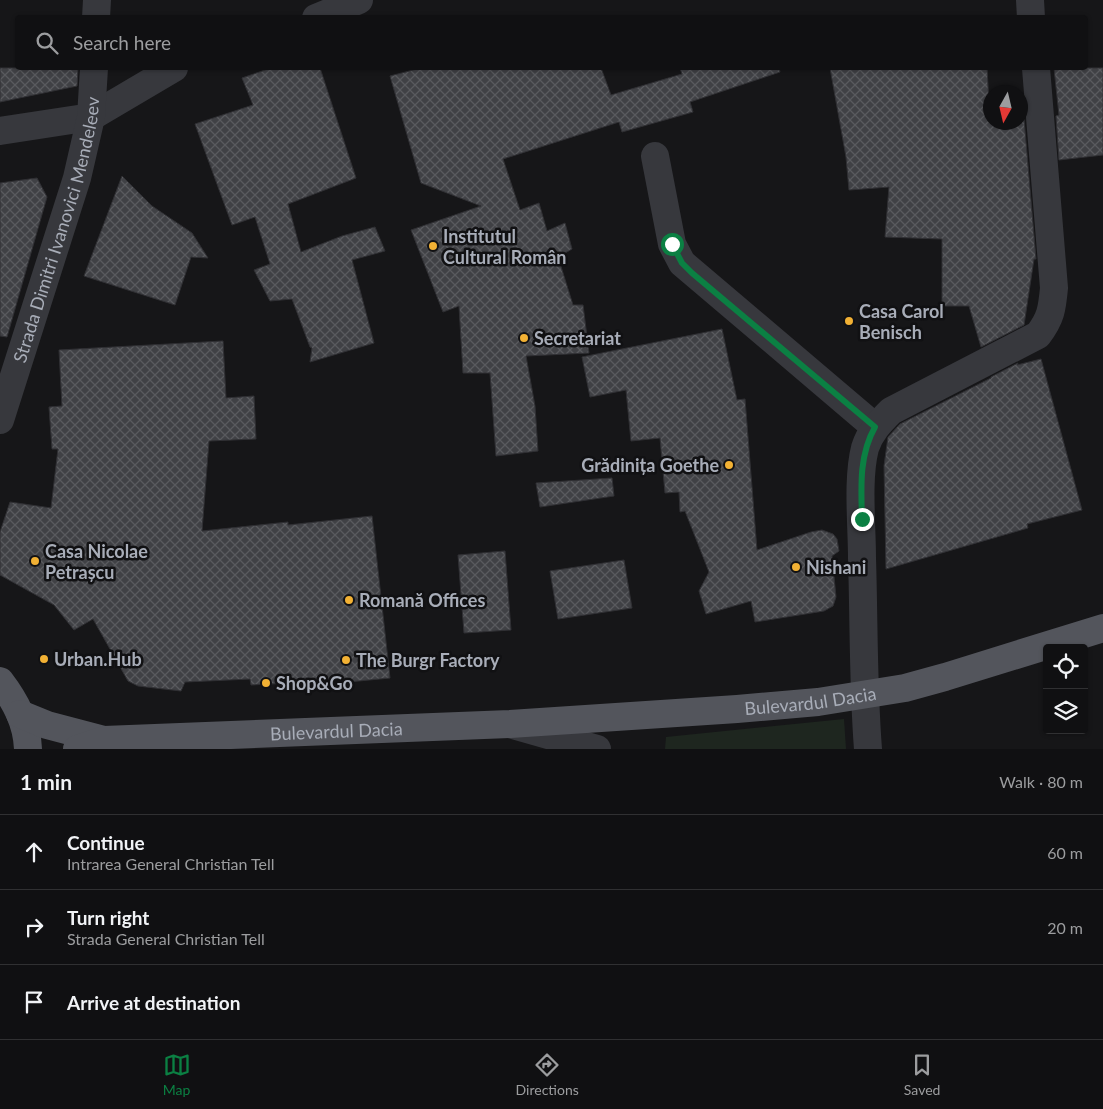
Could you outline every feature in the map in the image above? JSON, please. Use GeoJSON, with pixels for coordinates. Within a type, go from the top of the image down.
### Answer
{"type":"FeatureCollection","features":[{"type":"Feature","properties":{"kind":"main road","name":"Bulevardul Dacia"},"geometry":{"type":"LineString","coordinates":[[77,749],[104,740],[510,724],[818,702],[905,688],[1103,628]]}},
{"type":"Feature","properties":{"kind":"main road"},"geometry":{"type":"LineString","coordinates":[[0,681],[20,714],[26,731],[28,749]]}},
{"type":"Feature","properties":{"kind":"main road","name":"Bulevardul Dacia"},"geometry":{"type":"LineString","coordinates":[[20,714],[47,725],[104,740]]}},
{"type":"Feature","properties":{"kind":"street"},"geometry":{"type":"LineString","coordinates":[[96,15],[97,0]]}},
{"type":"Feature","properties":{"kind":"street"},"geometry":{"type":"LineString","coordinates":[[323,15],[359,0]]}},
{"type":"Feature","properties":{"kind":"street"},"geometry":{"type":"LineString","coordinates":[[1030,0],[1031,15]]}},
{"type":"Feature","properties":{"kind":"street","name":"Strada Dimitri Ivanovici Mendeleev"},"geometry":{"type":"LineString","coordinates":[[0,420],[77,178],[91,117],[94,70]]}},
{"type":"Feature","properties":{"kind":"street"},"geometry":{"type":"LineString","coordinates":[[0,131],[91,117],[171,70]]}},
{"type":"Feature","properties":{"kind":"street"},"geometry":{"type":"LineString","coordinates":[[868,749],[862,528],[862,469],[865,448],[875,427],[891,410],[1038,335],[1048,322],[1054,288],[1036,70]]}},
{"type":"Feature","properties":{"kind":"street"},"geometry":{"type":"LineString","coordinates":[[655,156],[672,244],[682,263],[875,427]]}},
{"type":"Feature","properties":{"kind":"street","name":"Bulevardul Dacia"},"geometry":{"type":"LineString","coordinates":[[510,724],[597,749]]}},
{"type":"Feature","properties":{"kind":"shaded area"},"geometry":{"type":"Polygon","coordinates":[[[844,719],[846,749],[665,749],[666,737],[844,719]]]}},
{"type":"Feature","properties":{"kind":"building"},"geometry":{"type":"Polygon","coordinates":[[[0,68],[15,68],[15,70],[78,70],[77,86],[0,102],[0,68]]]}},
{"type":"Feature","properties":{"kind":"building"},"geometry":{"type":"Polygon","coordinates":[[[1103,68],[1103,155],[1059,160],[1056,116],[1059,115],[1054,70],[1103,68]]]}},
{"type":"Feature","properties":{"kind":"building"},"geometry":{"type":"Polygon","coordinates":[[[265,70],[321,70],[356,178],[288,204],[301,252],[342,236],[375,227],[385,251],[352,260],[374,343],[310,362],[312,348],[292,299],[270,301],[254,270],[270,264],[255,217],[232,225],[195,124],[253,105],[242,78],[265,70]]]}},
{"type":"Feature","properties":{"kind":"building"},"geometry":{"type":"Polygon","coordinates":[[[413,70],[602,70],[611,95],[682,74],[681,70],[780,70],[780,72],[690,102],[693,112],[622,132],[619,122],[503,159],[520,210],[539,203],[547,231],[565,223],[572,249],[558,257],[573,305],[583,305],[589,353],[526,356],[535,406],[538,451],[496,456],[490,373],[463,373],[459,306],[443,312],[411,230],[481,206],[421,183],[390,76],[413,70]]]}},
{"type":"Feature","properties":{"kind":"building"},"geometry":{"type":"Polygon","coordinates":[[[830,70],[987,70],[988,85],[983,85],[983,130],[1025,130],[1036,259],[1034,259],[1024,325],[981,347],[969,306],[942,306],[942,239],[885,237],[889,187],[849,190],[846,157],[830,70]]]}},
{"type":"Feature","properties":{"kind":"building"},"geometry":{"type":"Polygon","coordinates":[[[122,176],[152,206],[192,233],[208,258],[191,257],[175,305],[84,276],[122,176]]]}},
{"type":"Feature","properties":{"kind":"building"},"geometry":{"type":"Polygon","coordinates":[[[37,178],[47,197],[7,337],[0,336],[0,183],[37,178]]]}},
{"type":"Feature","properties":{"kind":"building"},"geometry":{"type":"Polygon","coordinates":[[[722,329],[737,400],[745,399],[757,550],[811,532],[822,530],[833,534],[837,539],[839,551],[832,556],[836,597],[833,606],[824,611],[755,622],[751,601],[706,614],[699,591],[709,572],[685,511],[680,512],[679,492],[665,493],[660,438],[631,441],[626,390],[590,397],[582,357],[722,329]]]}},
{"type":"Feature","properties":{"kind":"building"},"geometry":{"type":"Polygon","coordinates":[[[223,341],[226,398],[254,396],[256,439],[209,441],[202,531],[288,522],[288,525],[372,516],[390,678],[327,684],[327,681],[251,685],[250,679],[185,682],[181,691],[138,686],[128,681],[93,619],[74,630],[54,605],[0,575],[0,532],[10,502],[51,508],[58,449],[52,449],[49,407],[62,406],[59,350],[223,341]]]}},
{"type":"Feature","properties":{"kind":"building"},"geometry":{"type":"Polygon","coordinates":[[[1041,359],[1082,510],[1027,524],[1028,528],[886,569],[884,466],[888,437],[900,424],[1018,363],[1017,365],[1041,359]]]}},
{"type":"Feature","properties":{"kind":"building"},"geometry":{"type":"Polygon","coordinates":[[[612,478],[614,496],[540,507],[536,483],[612,478]]]}},
{"type":"Feature","properties":{"kind":"building"},"geometry":{"type":"Polygon","coordinates":[[[505,551],[511,630],[464,633],[458,555],[505,551]]]}},
{"type":"Feature","properties":{"kind":"building"},"geometry":{"type":"Polygon","coordinates":[[[624,560],[632,608],[558,619],[550,571],[624,560]]]}},
{"type":"Feature","properties":{"kind":"place","name":"Institutul Cultural Român"},"geometry":{"type":"Point","coordinates":[433,246]}},
{"type":"Feature","properties":{"kind":"place","name":"Casa Carol Benisch"},"geometry":{"type":"Point","coordinates":[849,321]}},
{"type":"Feature","properties":{"kind":"place","name":"Secretariat"},"geometry":{"type":"Point","coordinates":[524,338]}},
{"type":"Feature","properties":{"kind":"place","name":"Grădinița Goethe"},"geometry":{"type":"Point","coordinates":[729,465]}},
{"type":"Feature","properties":{"kind":"place","name":"Casa Nicolae Petrașcu"},"geometry":{"type":"Point","coordinates":[35,561]}},
{"type":"Feature","properties":{"kind":"place","name":"Nishani"},"geometry":{"type":"Point","coordinates":[796,567]}},
{"type":"Feature","properties":{"kind":"place","name":"Romană Offices"},"geometry":{"type":"Point","coordinates":[349,600]}},
{"type":"Feature","properties":{"kind":"place","name":"Urban.Hub"},"geometry":{"type":"Point","coordinates":[44,659]}},
{"type":"Feature","properties":{"kind":"place","name":"The Burgr Factory"},"geometry":{"type":"Point","coordinates":[346,660]}},
{"type":"Feature","properties":{"kind":"place","name":"Shop&Go"},"geometry":{"type":"Point","coordinates":[266,683]}},
{"type":"Feature","properties":{"kind":"route"},"geometry":{"type":"LineString","coordinates":[[672,244],[682,263],[692,273],[875,427],[865,448],[862,469],[862,519]]}}]}
